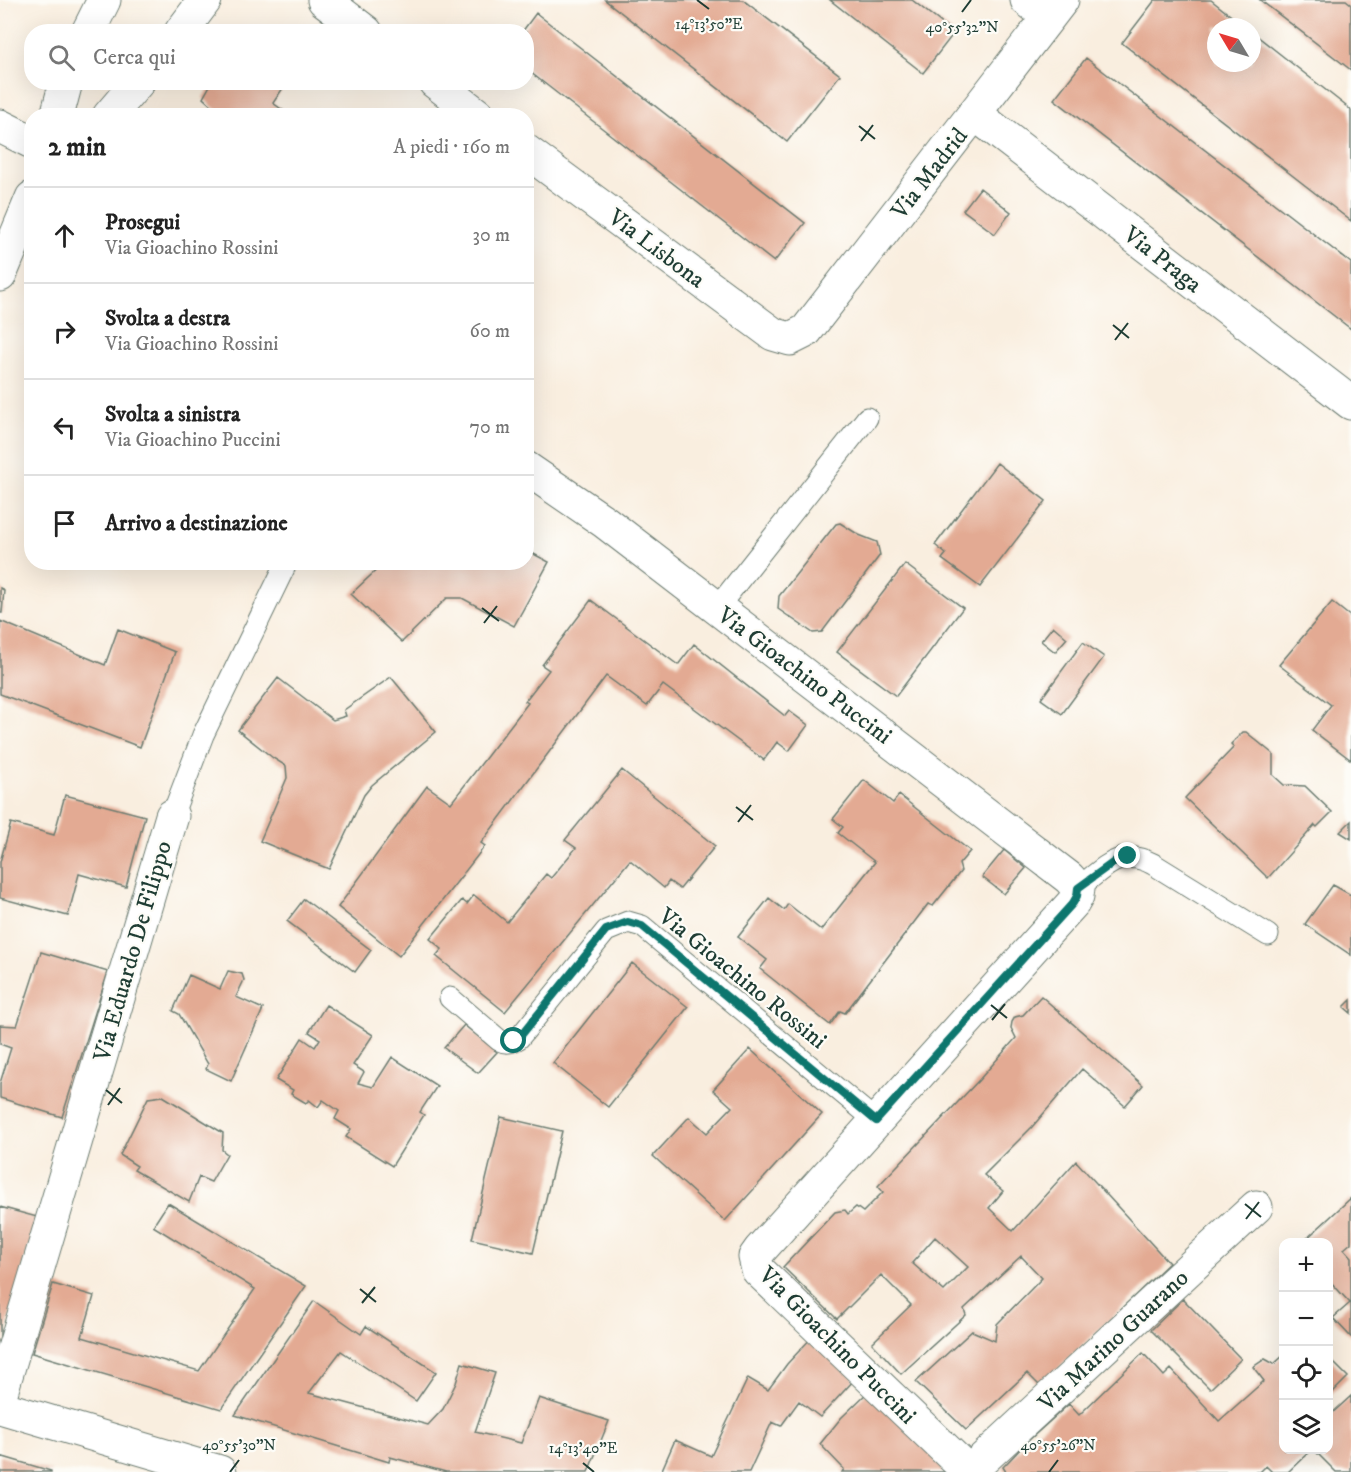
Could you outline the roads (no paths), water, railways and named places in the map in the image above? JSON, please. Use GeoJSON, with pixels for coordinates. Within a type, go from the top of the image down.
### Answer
{"type":"FeatureCollection","features":[{"type":"Feature","properties":{"kind":"street"},"geometry":{"type":"LineString","coordinates":[[92,24],[104,0]]}},
{"type":"Feature","properties":{"kind":"street"},"geometry":{"type":"LineString","coordinates":[[187,24],[205,0]]}},
{"type":"Feature","properties":{"kind":"street"},"geometry":{"type":"LineString","coordinates":[[324,0],[356,24]]}},
{"type":"Feature","properties":{"kind":"street","name":"Via Madrid"},"geometry":{"type":"LineString","coordinates":[[790,339],[806,331],[975,114],[1046,6]]}},
{"type":"Feature","properties":{"kind":"street"},"geometry":{"type":"LineString","coordinates":[[59,108],[64,90]]}},
{"type":"Feature","properties":{"kind":"street"},"geometry":{"type":"LineString","coordinates":[[116,108],[131,90]]}},
{"type":"Feature","properties":{"kind":"street"},"geometry":{"type":"LineString","coordinates":[[445,90],[469,108]]}},
{"type":"Feature","properties":{"kind":"street","name":"Via Praga"},"geometry":{"type":"LineString","coordinates":[[975,114],[1351,403]]}},
{"type":"Feature","properties":{"kind":"street"},"geometry":{"type":"LineString","coordinates":[[0,126],[24,138]]}},
{"type":"Feature","properties":{"kind":"street","name":"Via Lisbona"},"geometry":{"type":"LineString","coordinates":[[534,157],[773,334],[790,339]]}},
{"type":"Feature","properties":{"kind":"street"},"geometry":{"type":"LineString","coordinates":[[0,275],[24,217]]}},
{"type":"Feature","properties":{"kind":"street","name":"Via Gioachino Puccini"},"geometry":{"type":"LineString","coordinates":[[534,474],[604,522],[717,608],[1070,878],[1078,888],[1073,903],[755,1257],[758,1270],[969,1472]]}},
{"type":"Feature","properties":{"kind":"street","name":"Via Eduardo De Filippo"},"geometry":{"type":"LineString","coordinates":[[0,1396],[172,816]]}},
{"type":"Feature","properties":{"kind":"street","name":"Via Marino Guarano"},"geometry":{"type":"LineString","coordinates":[[969,1472],[1256,1207]]}},
{"type":"Feature","properties":{"kind":"street"},"geometry":{"type":"LineString","coordinates":[[0,1407],[220,1472]]}},
{"type":"Feature","properties":{"kind":"lane"},"geometry":{"type":"LineString","coordinates":[[717,608],[867,418]]}},
{"type":"Feature","properties":{"kind":"lane"},"geometry":{"type":"LineString","coordinates":[[172,816],[203,735],[283,570]]}},
{"type":"Feature","properties":{"kind":"lane","name":"Via Gioachino Puccini"},"geometry":{"type":"LineString","coordinates":[[1078,888],[1118,859],[1135,856],[1153,864],[1268,935]]}},
{"type":"Feature","properties":{"kind":"lane","name":"Via Gioachino Rossini"},"geometry":{"type":"LineString","coordinates":[[450,998],[499,1040],[514,1041],[519,1038],[606,930],[628,922],[642,926],[876,1121]]}}]}
